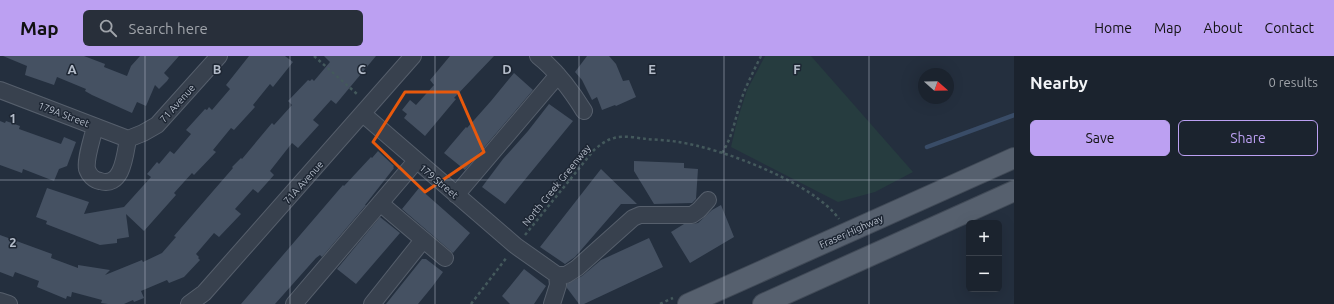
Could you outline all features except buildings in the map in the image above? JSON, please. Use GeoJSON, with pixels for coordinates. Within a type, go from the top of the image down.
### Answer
{"type":"FeatureCollection","features":[{"type":"Feature","properties":{"kind":"main road","name":"Fraser Highway"},"geometry":{"type":"LineString","coordinates":[[688,304],[1014,158]]}},
{"type":"Feature","properties":{"kind":"main road"},"geometry":{"type":"LineString","coordinates":[[763,304],[1014,191]]}},
{"type":"Feature","properties":{"kind":"street","name":"71 Avenue"},"geometry":{"type":"LineString","coordinates":[[128,139],[157,125],[219,56]]}},
{"type":"Feature","properties":{"kind":"street","name":"71A Avenue"},"geometry":{"type":"LineString","coordinates":[[189,304],[204,293],[413,56]]}},
{"type":"Feature","properties":{"kind":"street"},"geometry":{"type":"LineString","coordinates":[[538,56],[547,63],[569,87],[584,111]]}},
{"type":"Feature","properties":{"kind":"street"},"geometry":{"type":"LineString","coordinates":[[456,195],[558,75]]}},
{"type":"Feature","properties":{"kind":"street","name":"179A Street"},"geometry":{"type":"LineString","coordinates":[[0,90],[128,139]]}},
{"type":"Feature","properties":{"kind":"street","name":"179 Street"},"geometry":{"type":"LineString","coordinates":[[363,114],[416,162],[516,246],[557,275]]}},
{"type":"Feature","properties":{"kind":"street"},"geometry":{"type":"LineString","coordinates":[[95,126],[87,163],[90,174],[99,181],[110,181],[119,174],[122,169],[128,139]]}},
{"type":"Feature","properties":{"kind":"street"},"geometry":{"type":"LineString","coordinates":[[294,304],[416,162]]}},
{"type":"Feature","properties":{"kind":"street"},"geometry":{"type":"LineString","coordinates":[[552,304],[558,285],[557,275],[566,275],[577,268],[633,218],[640,215],[692,215],[708,200]]}},
{"type":"Feature","properties":{"kind":"street"},"geometry":{"type":"LineString","coordinates":[[380,203],[445,258]]}},
{"type":"Feature","properties":{"kind":"street"},"geometry":{"type":"LineString","coordinates":[[372,304],[423,240]]}},
{"type":"Feature","properties":{"kind":"street"},"geometry":{"type":"LineString","coordinates":[[0,301],[9,304]]}},
{"type":"Feature","properties":{"kind":"path"},"geometry":{"type":"LineString","coordinates":[[314,56],[357,94]]}},
{"type":"Feature","properties":{"kind":"path"},"geometry":{"type":"LineString","coordinates":[[722,153],[732,135],[735,118],[744,92],[761,56]]}},
{"type":"Feature","properties":{"kind":"path","name":"North Creek Greenway"},"geometry":{"type":"LineString","coordinates":[[471,304],[594,150],[602,143],[614,137],[679,142],[722,153],[753,164],[807,190],[837,215],[842,223]]}},
{"type":"Feature","properties":{"kind":"highlighted area"},"geometry":{"type":"Polygon","coordinates":[[[405,92],[458,92],[484,152],[425,192],[373,142],[405,92]]]}},
{"type":"Feature","properties":{"kind":"green space"},"geometry":{"type":"Polygon","coordinates":[[[765,56],[811,56],[913,172],[875,192],[838,202],[731,147],[737,121],[747,90],[765,56]]]}},
{"type":"Feature","properties":{"kind":"waterway"},"geometry":{"type":"LineString","coordinates":[[927,147],[1014,115]]}}]}
